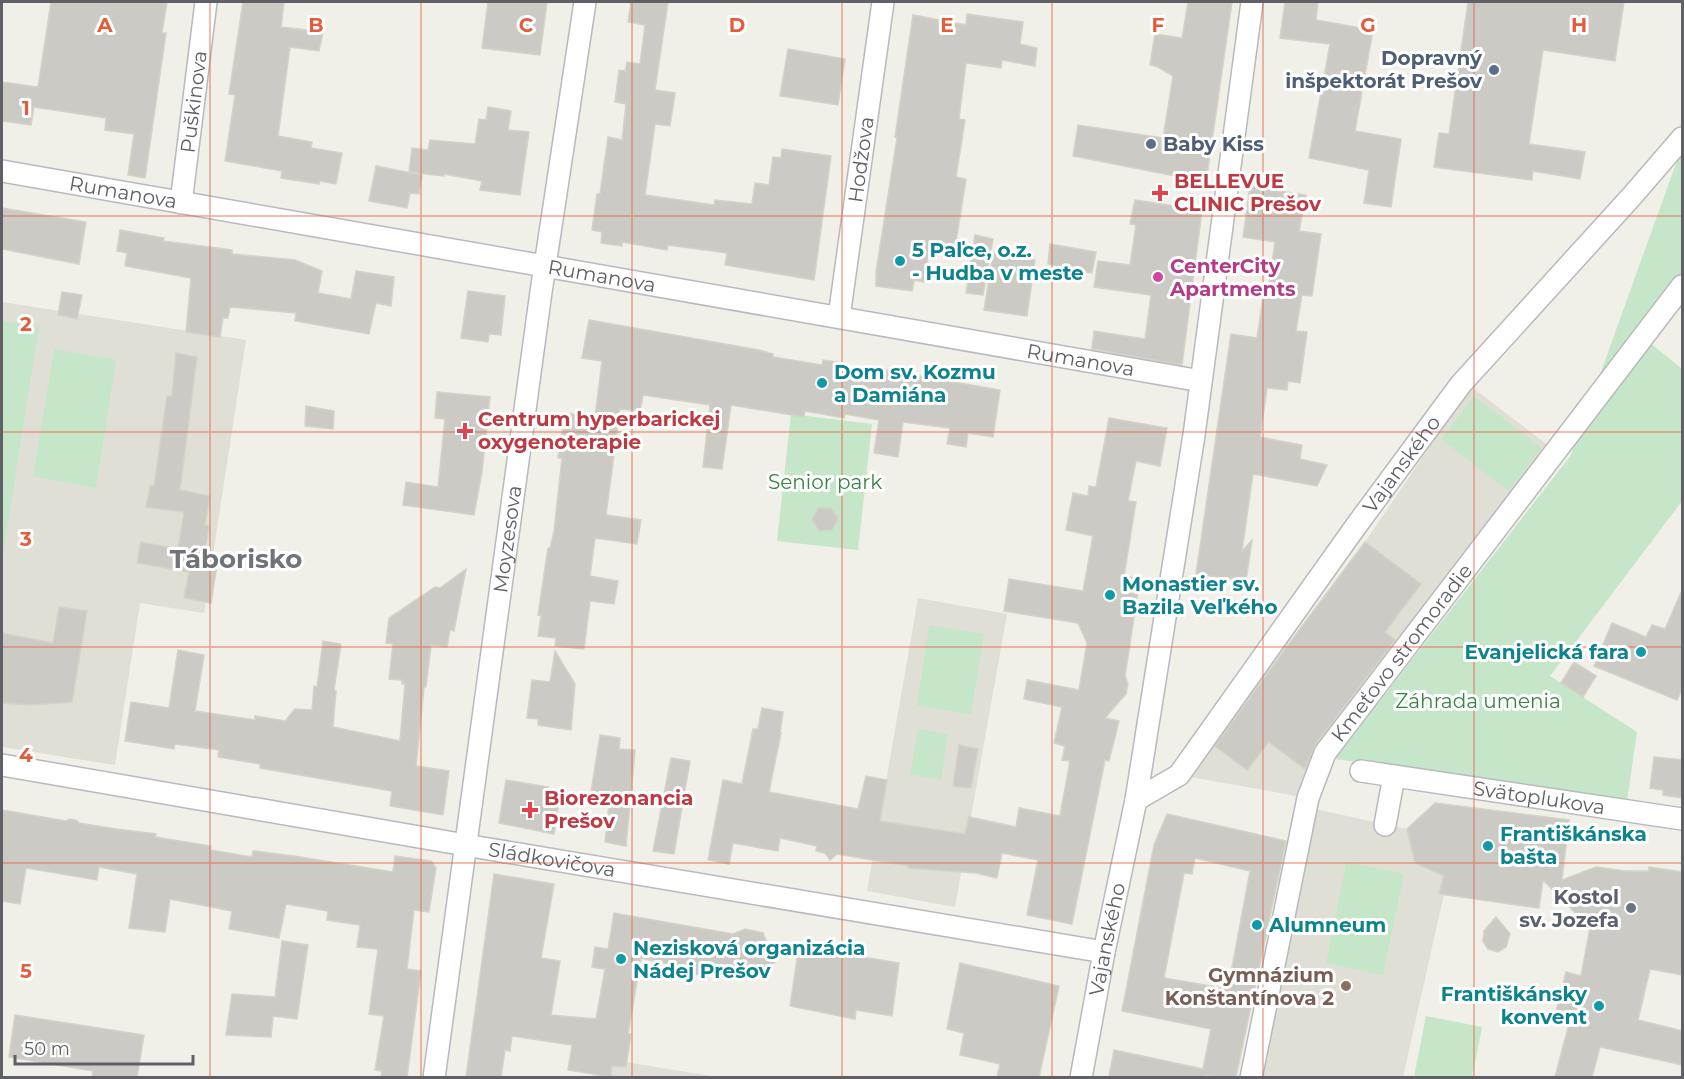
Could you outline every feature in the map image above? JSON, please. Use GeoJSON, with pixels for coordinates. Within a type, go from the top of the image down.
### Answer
{"type":"FeatureCollection","features":[{"type":"Feature","properties":{"kind":"street","name":"Puškinova"},"geometry":{"type":"LineString","coordinates":[[181,203],[206,2]]}},
{"type":"Feature","properties":{"kind":"street","name":"Moyzesova"},"geometry":{"type":"LineString","coordinates":[[434,1077],[545,266],[585,2]]}},
{"type":"Feature","properties":{"kind":"street","name":"Hodžova"},"geometry":{"type":"LineString","coordinates":[[839,318],[883,2]]}},
{"type":"Feature","properties":{"kind":"street","name":"Vajanského"},"geometry":{"type":"LineString","coordinates":[[1081,1077],[1136,800],[1201,381],[1252,2]]}},
{"type":"Feature","properties":{"kind":"street","name":"Vajanského"},"geometry":{"type":"LineString","coordinates":[[1136,800],[1179,775],[1356,526],[1461,384],[1683,138]]}},
{"type":"Feature","properties":{"kind":"street","name":"Rumanova"},"geometry":{"type":"LineString","coordinates":[[2,171],[1201,381]]}},
{"type":"Feature","properties":{"kind":"street","name":"Kmeťovo stromoradie"},"geometry":{"type":"LineString","coordinates":[[1251,1077],[1308,798],[1325,753],[1683,286]]}},
{"type":"Feature","properties":{"kind":"street","name":"Sládkovičova"},"geometry":{"type":"LineString","coordinates":[[2,765],[1104,952]]}},
{"type":"Feature","properties":{"kind":"street","name":"Svätoplukova"},"geometry":{"type":"LineString","coordinates":[[1361,771],[1683,819]]}},
{"type":"Feature","properties":{"kind":"street"},"geometry":{"type":"LineString","coordinates":[[1385,825],[1394,776]]}},
{"type":"Feature","properties":{"kind":"shaded area"},"geometry":{"type":"Polygon","coordinates":[[[2,302],[246,340],[204,613],[140,603],[115,765],[2,747],[2,302]]]}},
{"type":"Feature","properties":{"kind":"shaded area"},"geometry":{"type":"Polygon","coordinates":[[[1473,388],[1549,446],[1325,753],[1308,798],[1190,777],[1365,542],[1437,436],[1473,388]]]}},
{"type":"Feature","properties":{"kind":"shaded area"},"geometry":{"type":"Polygon","coordinates":[[[918,598],[1007,614],[955,907],[867,891],[918,598]]]}},
{"type":"Feature","properties":{"kind":"shaded area","name":"Gymnázium Konštantínova 2"},"geometry":{"type":"Polygon","coordinates":[[[1306,807],[1407,829],[1415,863],[1444,876],[1444,894],[1403,1077],[1251,1078],[1306,807]]]}},
{"type":"Feature","properties":{"kind":"shaded area"},"geometry":{"type":"Polygon","coordinates":[[[596,1057],[717,1077],[592,1078],[596,1057]]]}},
{"type":"Feature","properties":{"kind":"green space","name":"Záhrada umenia"},"geometry":{"type":"Polygon","coordinates":[[[1682,155],[1682,289],[1644,338],[1682,369],[1682,501],[1550,676],[1637,732],[1627,801],[1335,759],[1571,455],[1678,158],[1682,155]]]}},
{"type":"Feature","properties":{"kind":"green space"},"geometry":{"type":"Polygon","coordinates":[[[2,321],[39,326],[2,561],[2,321]]]}},
{"type":"Feature","properties":{"kind":"green space"},"geometry":{"type":"Polygon","coordinates":[[[54,349],[116,360],[96,488],[33,476],[54,349]]]}},
{"type":"Feature","properties":{"kind":"green space"},"geometry":{"type":"Polygon","coordinates":[[[1474,396],[1542,448],[1508,491],[1441,439],[1474,396]]]}},
{"type":"Feature","properties":{"kind":"green space","name":"Senior park"},"geometry":{"type":"Polygon","coordinates":[[[791,414],[872,424],[858,550],[777,541],[791,414]]]}},
{"type":"Feature","properties":{"kind":"green space"},"geometry":{"type":"Polygon","coordinates":[[[929,625],[984,634],[971,714],[917,706],[929,625]]]}},
{"type":"Feature","properties":{"kind":"green space"},"geometry":{"type":"Polygon","coordinates":[[[918,729],[948,734],[941,780],[910,774],[918,729]]]}},
{"type":"Feature","properties":{"kind":"green space"},"geometry":{"type":"Polygon","coordinates":[[[1346,862],[1404,874],[1383,975],[1326,963],[1346,862]]]}},
{"type":"Feature","properties":{"kind":"green space"},"geometry":{"type":"Polygon","coordinates":[[[1426,1016],[1482,1027],[1472,1077],[1414,1077],[1426,1016]]]}},
{"type":"Feature","properties":{"kind":"building"},"geometry":{"type":"Polygon","coordinates":[[[51,2],[167,2],[162,33],[166,33],[145,178],[128,175],[134,134],[105,130],[106,118],[34,107],[31,125],[2,121],[2,82],[38,87],[51,2]]]}},
{"type":"Feature","properties":{"kind":"building"},"geometry":{"type":"Polygon","coordinates":[[[243,2],[284,2],[281,27],[323,32],[319,51],[290,47],[278,136],[312,142],[311,148],[342,153],[336,184],[320,181],[319,184],[281,178],[282,171],[225,161],[235,95],[229,94],[243,2]]]}},
{"type":"Feature","properties":{"kind":"building"},"geometry":{"type":"Polygon","coordinates":[[[488,2],[547,2],[540,55],[482,48],[488,2]]]}},
{"type":"Feature","properties":{"kind":"building"},"geometry":{"type":"Polygon","coordinates":[[[631,2],[668,2],[655,90],[675,93],[670,126],[655,124],[645,195],[714,205],[715,200],[752,204],[755,183],[769,185],[773,157],[781,158],[782,149],[831,156],[814,280],[725,265],[727,253],[668,245],[667,250],[622,242],[622,246],[601,243],[602,232],[592,230],[608,137],[622,140],[626,104],[615,102],[619,70],[625,71],[627,62],[640,64],[645,25],[628,22],[631,2]]]}},
{"type":"Feature","properties":{"kind":"building"},"geometry":{"type":"Polygon","coordinates":[[[1188,2],[1232,2],[1206,182],[1073,156],[1078,125],[1163,138],[1173,76],[1150,65],[1155,34],[1182,38],[1188,2]]]}},
{"type":"Feature","properties":{"kind":"building"},"geometry":{"type":"Polygon","coordinates":[[[1285,2],[1318,2],[1316,20],[1373,30],[1355,131],[1401,139],[1391,207],[1364,203],[1369,170],[1309,158],[1330,44],[1280,38],[1285,2]]]}},
{"type":"Feature","properties":{"kind":"building"},"geometry":{"type":"Polygon","coordinates":[[[1468,2],[1624,2],[1615,61],[1543,50],[1529,144],[1585,152],[1580,179],[1533,171],[1532,180],[1434,167],[1439,133],[1449,134],[1468,2]]]}},
{"type":"Feature","properties":{"kind":"building"},"geometry":{"type":"Polygon","coordinates":[[[967,14],[1023,22],[1020,44],[1037,48],[1035,66],[1002,60],[1001,68],[966,63],[959,119],[965,120],[956,177],[966,179],[955,248],[930,244],[924,282],[914,280],[912,291],[876,286],[876,272],[913,15],[966,25],[967,14]]]}},
{"type":"Feature","properties":{"kind":"building"},"geometry":{"type":"Polygon","coordinates":[[[788,49],[845,59],[838,105],[780,96],[788,49]]]}},
{"type":"Feature","properties":{"kind":"building"},"geometry":{"type":"Polygon","coordinates":[[[488,107],[511,111],[508,130],[529,132],[520,195],[480,190],[482,181],[444,174],[444,176],[409,172],[412,148],[428,150],[430,140],[475,144],[479,119],[486,120],[488,107]]]}},
{"type":"Feature","properties":{"kind":"building"},"geometry":{"type":"Polygon","coordinates":[[[376,166],[422,175],[419,194],[410,193],[407,208],[369,201],[376,166]]]}},
{"type":"Feature","properties":{"kind":"building"},"geometry":{"type":"Polygon","coordinates":[[[1250,186],[1306,195],[1299,231],[1321,234],[1312,296],[1302,295],[1296,331],[1307,332],[1300,383],[1288,381],[1287,390],[1267,388],[1260,437],[1302,445],[1300,459],[1327,465],[1317,486],[1253,474],[1242,551],[1252,540],[1246,581],[1196,574],[1231,334],[1257,338],[1265,284],[1269,284],[1275,242],[1243,237],[1250,186]]]}},
{"type":"Feature","properties":{"kind":"building"},"geometry":{"type":"Polygon","coordinates":[[[1135,200],[1202,210],[1182,365],[1092,349],[1094,331],[1145,339],[1151,295],[1094,287],[1098,261],[1130,265],[1136,225],[1130,224],[1135,200]]]}},
{"type":"Feature","properties":{"kind":"building"},"geometry":{"type":"Polygon","coordinates":[[[2,208],[86,222],[79,264],[2,249],[2,208]]]}},
{"type":"Feature","properties":{"kind":"building"},"geometry":{"type":"Polygon","coordinates":[[[120,230],[164,238],[163,241],[232,250],[232,254],[295,260],[322,271],[318,293],[351,299],[356,271],[394,277],[391,306],[376,303],[369,334],[295,321],[296,313],[230,307],[228,318],[223,318],[220,337],[186,332],[191,278],[125,266],[127,253],[117,251],[120,230]]]}},
{"type":"Feature","properties":{"kind":"building"},"geometry":{"type":"Polygon","coordinates":[[[975,235],[993,239],[983,295],[966,293],[975,235]]]}},
{"type":"Feature","properties":{"kind":"building"},"geometry":{"type":"Polygon","coordinates":[[[1050,244],[1096,252],[1092,273],[1048,264],[1050,244]]]}},
{"type":"Feature","properties":{"kind":"building"},"geometry":{"type":"Polygon","coordinates":[[[993,253],[1035,260],[1027,316],[984,310],[993,253]]]}},
{"type":"Feature","properties":{"kind":"building"},"geometry":{"type":"Polygon","coordinates":[[[468,291],[505,296],[501,335],[489,334],[488,342],[461,338],[468,291]]]}},
{"type":"Feature","properties":{"kind":"building"},"geometry":{"type":"Polygon","coordinates":[[[62,292],[82,295],[77,319],[58,315],[62,292]]]}},
{"type":"Feature","properties":{"kind":"building"},"geometry":{"type":"Polygon","coordinates":[[[589,320],[759,350],[773,354],[773,357],[822,365],[823,360],[844,363],[843,368],[886,376],[887,370],[1000,390],[993,437],[968,433],[966,447],[947,444],[950,428],[903,422],[898,457],[874,453],[879,420],[845,414],[844,418],[805,411],[804,417],[731,405],[722,469],[703,467],[710,405],[643,395],[640,411],[620,409],[606,515],[641,520],[637,544],[595,538],[590,576],[618,581],[614,604],[590,601],[584,649],[555,646],[556,638],[538,636],[541,616],[538,615],[548,548],[550,548],[554,531],[562,458],[558,458],[565,413],[595,417],[602,361],[582,358],[589,320]]]}},
{"type":"Feature","properties":{"kind":"building"},"geometry":{"type":"Polygon","coordinates":[[[176,353],[197,357],[180,490],[210,496],[205,525],[209,526],[203,562],[217,565],[211,603],[184,598],[189,572],[137,563],[141,542],[178,549],[184,512],[146,507],[150,486],[154,486],[167,396],[172,396],[176,353]]]}},
{"type":"Feature","properties":{"kind":"building"},"geometry":{"type":"Polygon","coordinates":[[[437,392],[490,397],[482,472],[474,515],[403,505],[406,482],[438,487],[445,419],[435,418],[437,392]]]}},
{"type":"Feature","properties":{"kind":"building"},"geometry":{"type":"Polygon","coordinates":[[[306,406],[334,411],[333,429],[305,426],[306,406]]]}},
{"type":"Feature","properties":{"kind":"building"},"geometry":{"type":"Polygon","coordinates":[[[1109,418],[1167,428],[1160,466],[1136,461],[1128,501],[1136,502],[1124,576],[1140,579],[1125,676],[1128,684],[1126,694],[1105,718],[1119,721],[1109,761],[1105,760],[1072,924],[1027,915],[1038,860],[1002,853],[997,878],[976,873],[908,868],[908,866],[837,854],[830,860],[825,853],[816,851],[817,846],[780,838],[778,851],[733,843],[729,864],[708,860],[723,780],[742,784],[753,729],[758,729],[762,708],[783,712],[769,792],[858,809],[866,776],[887,780],[880,821],[965,834],[969,817],[1016,827],[1019,808],[1060,816],[1070,761],[1062,760],[1065,746],[1054,743],[1062,707],[1024,699],[1027,680],[1079,690],[1087,643],[1078,623],[1004,611],[1009,579],[1083,591],[1093,536],[1066,530],[1073,493],[1088,496],[1089,486],[1096,487],[1109,418]]]}},
{"type":"Feature","properties":{"kind":"building"},"geometry":{"type":"Polygon","coordinates":[[[818,508],[831,508],[838,518],[832,530],[819,531],[812,520],[818,508]]]}},
{"type":"Feature","properties":{"kind":"building"},"geometry":{"type":"Polygon","coordinates":[[[1365,542],[1421,584],[1385,632],[1395,640],[1315,745],[1305,769],[1269,742],[1247,770],[1215,746],[1365,542]]]}},
{"type":"Feature","properties":{"kind":"building"},"geometry":{"type":"Polygon","coordinates":[[[466,569],[454,631],[450,630],[447,647],[431,645],[416,766],[449,771],[443,815],[390,806],[392,791],[260,768],[260,764],[218,757],[219,750],[175,744],[174,749],[125,741],[131,702],[169,708],[178,650],[204,655],[195,711],[255,720],[255,716],[285,721],[295,709],[312,710],[314,686],[317,687],[323,641],[341,644],[334,690],[336,691],[333,727],[400,741],[405,684],[402,684],[402,680],[389,679],[393,644],[386,643],[389,618],[435,587],[440,588],[466,569]]]}},
{"type":"Feature","properties":{"kind":"building","name":"Evanjelická fara"},"geometry":{"type":"Polygon","coordinates":[[[1683,588],[1683,686],[1677,700],[1594,666],[1612,623],[1646,637],[1652,625],[1665,629],[1683,588]]]}},
{"type":"Feature","properties":{"kind":"building"},"geometry":{"type":"Polygon","coordinates":[[[59,607],[87,611],[72,702],[30,705],[2,703],[2,633],[53,643],[59,607]]]}},
{"type":"Feature","properties":{"kind":"building"},"geometry":{"type":"Polygon","coordinates":[[[555,651],[575,684],[571,730],[538,725],[538,719],[527,718],[532,680],[550,682],[555,651]]]}},
{"type":"Feature","properties":{"kind":"building"},"geometry":{"type":"Polygon","coordinates":[[[1574,662],[1596,676],[1583,697],[1561,683],[1574,662]]]}},
{"type":"Feature","properties":{"kind":"building"},"geometry":{"type":"Polygon","coordinates":[[[600,735],[620,738],[619,749],[635,750],[626,846],[605,842],[610,795],[591,792],[600,735]]]}},
{"type":"Feature","properties":{"kind":"building"},"geometry":{"type":"Polygon","coordinates":[[[959,745],[978,749],[971,788],[953,786],[959,745]]]}},
{"type":"Feature","properties":{"kind":"building"},"geometry":{"type":"Polygon","coordinates":[[[1654,757],[1683,760],[1683,798],[1663,795],[1663,790],[1650,788],[1654,757]]]}},
{"type":"Feature","properties":{"kind":"building"},"geometry":{"type":"Polygon","coordinates":[[[671,758],[690,761],[674,854],[653,851],[671,758]]]}},
{"type":"Feature","properties":{"kind":"building","name":"Biorezonancia Prešov"},"geometry":{"type":"Polygon","coordinates":[[[506,780],[548,787],[547,792],[553,793],[552,799],[559,801],[554,834],[499,823],[506,780]]]}},
{"type":"Feature","properties":{"kind":"building"},"geometry":{"type":"Polygon","coordinates":[[[1435,803],[1569,820],[1562,880],[1596,867],[1649,871],[1649,867],[1683,872],[1683,975],[1650,969],[1638,1020],[1683,1031],[1683,1065],[1600,1047],[1592,1077],[1555,1077],[1570,1020],[1555,1016],[1566,972],[1581,976],[1590,928],[1543,880],[1539,908],[1439,894],[1444,876],[1415,863],[1407,829],[1435,803]]]}},
{"type":"Feature","properties":{"kind":"building"},"geometry":{"type":"Polygon","coordinates":[[[2,810],[156,834],[155,837],[211,846],[210,850],[252,857],[253,851],[393,872],[395,856],[431,861],[436,868],[429,912],[414,910],[407,969],[421,971],[407,1077],[381,1077],[382,1071],[375,1070],[384,1016],[369,1014],[378,949],[357,947],[360,925],[327,920],[328,911],[286,904],[279,938],[229,929],[232,911],[170,899],[165,932],[129,928],[137,874],[99,867],[97,880],[26,868],[20,904],[2,901],[2,810]]]}},
{"type":"Feature","properties":{"kind":"building","name":"Alumneum"},"geometry":{"type":"Polygon","coordinates":[[[1167,814],[1286,841],[1236,1077],[1204,1075],[1204,1077],[1109,1077],[1114,1050],[1203,1069],[1211,1029],[1122,1011],[1154,845],[1167,814]],[[1195,858],[1192,874],[1184,873],[1164,978],[1228,989],[1250,871],[1195,858]]]}},
{"type":"Feature","properties":{"kind":"building"},"geometry":{"type":"Polygon","coordinates":[[[494,874],[554,884],[541,958],[560,961],[551,1015],[596,1019],[605,969],[592,967],[595,947],[608,949],[614,913],[733,934],[745,929],[763,933],[775,962],[753,977],[710,969],[708,977],[677,970],[677,966],[641,958],[628,1034],[631,1034],[626,1067],[612,1066],[611,1077],[568,1070],[572,1045],[512,1036],[510,1051],[505,1050],[501,1077],[466,1077],[494,874]]]}},
{"type":"Feature","properties":{"kind":"building"},"geometry":{"type":"Polygon","coordinates":[[[1496,917],[1510,934],[1506,947],[1498,952],[1488,949],[1483,941],[1484,931],[1496,917]]]}},
{"type":"Feature","properties":{"kind":"building"},"geometry":{"type":"Polygon","coordinates":[[[282,941],[308,945],[297,1019],[273,1016],[271,1037],[226,1035],[232,994],[275,997],[282,941]]]}},
{"type":"Feature","properties":{"kind":"building"},"geometry":{"type":"Polygon","coordinates":[[[799,946],[899,963],[892,1016],[856,1010],[855,1019],[790,1006],[799,946]]]}},
{"type":"Feature","properties":{"kind":"building"},"geometry":{"type":"Polygon","coordinates":[[[960,963],[1059,986],[1039,1077],[997,1077],[1000,1064],[960,1055],[964,1033],[947,1029],[960,963]]]}},
{"type":"Feature","properties":{"kind":"building"},"geometry":{"type":"Polygon","coordinates":[[[15,1015],[144,1035],[137,1077],[92,1077],[93,1071],[9,1057],[15,1015]]]}},
{"type":"Feature","properties":{"kind":"place","name":"Dopravný inšpektorát Prešov"},"geometry":{"type":"Point","coordinates":[1494,70]}},
{"type":"Feature","properties":{"kind":"place","name":"Baby Kiss"},"geometry":{"type":"Point","coordinates":[1151,144]}},
{"type":"Feature","properties":{"kind":"place","name":"BELLEVUE CLINIC Prešov"},"geometry":{"type":"Point","coordinates":[1160,193]}},
{"type":"Feature","properties":{"kind":"place","name":"5 Paľce, o.z. - Hudba v meste"},"geometry":{"type":"Point","coordinates":[900,261]}},
{"type":"Feature","properties":{"kind":"place","name":"CenterCity Apartments"},"geometry":{"type":"Point","coordinates":[1158,277]}},
{"type":"Feature","properties":{"kind":"place","name":"Dom sv. Kozmu a Damiána"},"geometry":{"type":"Point","coordinates":[822,383]}},
{"type":"Feature","properties":{"kind":"place","name":"Centrum hyperbarickej oxygenoterapie"},"geometry":{"type":"Point","coordinates":[465,431]}},
{"type":"Feature","properties":{"kind":"place","name":"Monastier sv. Bazila Veľkého"},"geometry":{"type":"Point","coordinates":[1110,595]}},
{"type":"Feature","properties":{"kind":"place","name":"Evanjelická fara"},"geometry":{"type":"Point","coordinates":[1641,652]}},
{"type":"Feature","properties":{"kind":"place","name":"Biorezonancia Prešov"},"geometry":{"type":"Point","coordinates":[530,810]}},
{"type":"Feature","properties":{"kind":"place","name":"Františkánska bašta"},"geometry":{"type":"Point","coordinates":[1488,846]}},
{"type":"Feature","properties":{"kind":"place","name":"Kostol sv. Jozefa"},"geometry":{"type":"Point","coordinates":[1631,908]}},
{"type":"Feature","properties":{"kind":"place","name":"Alumneum"},"geometry":{"type":"Point","coordinates":[1257,925]}},
{"type":"Feature","properties":{"kind":"place","name":"Nezisková organizácia Nádej Prešov"},"geometry":{"type":"Point","coordinates":[621,959]}},
{"type":"Feature","properties":{"kind":"place","name":"Gymnázium Konštantínova 2"},"geometry":{"type":"Point","coordinates":[1346,986]}},
{"type":"Feature","properties":{"kind":"place","name":"Františkánsky konvent"},"geometry":{"type":"Point","coordinates":[1599,1006]}},
{"type":"Feature","properties":{"kind":"district","name":"Táborisko"},"geometry":{"type":"Point","coordinates":[236,559]}}]}
